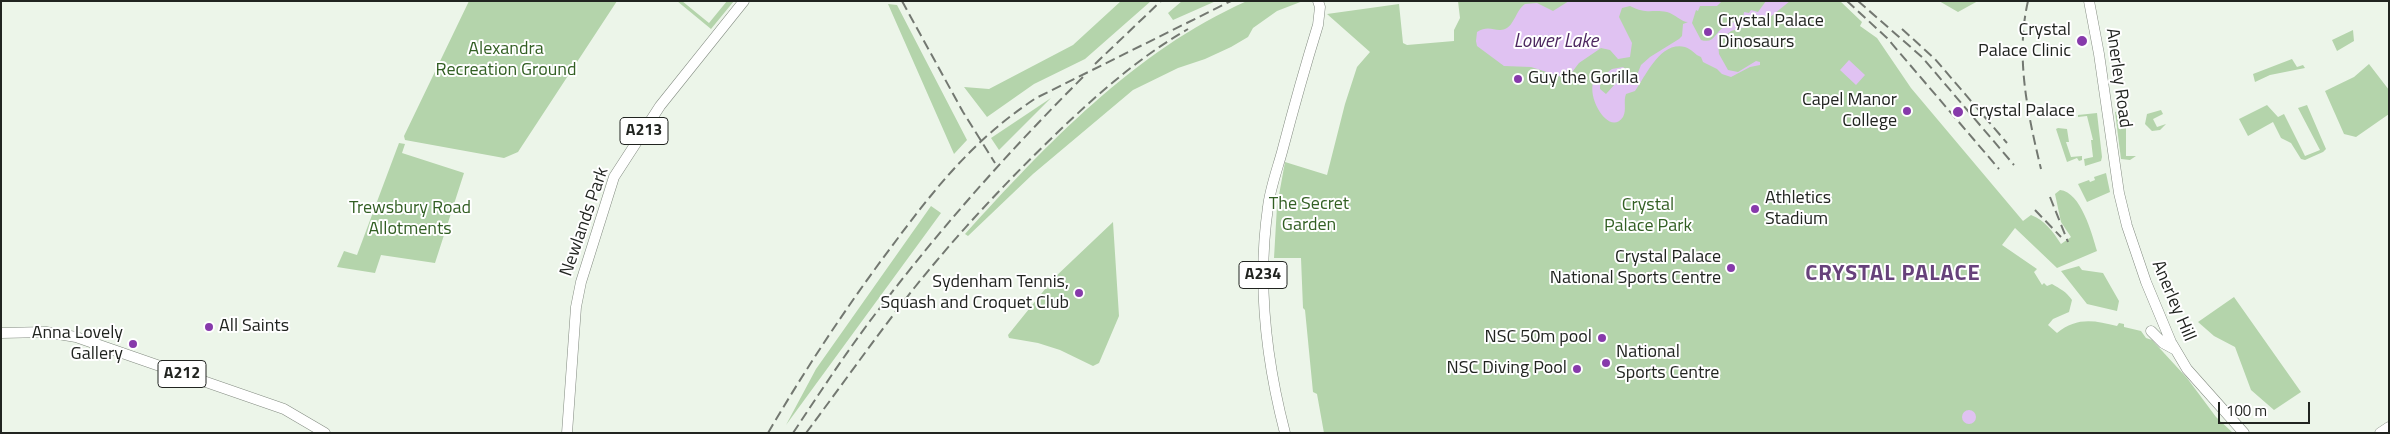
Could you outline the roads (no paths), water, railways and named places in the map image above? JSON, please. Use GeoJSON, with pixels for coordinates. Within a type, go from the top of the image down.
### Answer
{"type":"FeatureCollection","features":[{"type":"Feature","properties":{"kind":"main road","name":"Newlands Park"},"geometry":{"type":"LineString","coordinates":[[567,433],[576,307],[581,282],[614,177],[660,106],[744,1]]}},
{"type":"Feature","properties":{"kind":"main road","name":"Anerley Road"},"geometry":{"type":"LineString","coordinates":[[2089,1],[2095,25],[2114,160]]}},
{"type":"Feature","properties":{"kind":"main road","name":"A234"},"geometry":{"type":"LineString","coordinates":[[1285,433],[1273,386],[1266,330],[1263,274],[1268,206],[1318,25],[1319,4]]}},
{"type":"Feature","properties":{"kind":"main road","name":"Anerley Hill"},"geometry":{"type":"LineString","coordinates":[[2114,160],[2119,192],[2132,242],[2174,349],[2195,379],[2244,433]]}},
{"type":"Feature","properties":{"kind":"main road"},"geometry":{"type":"LineString","coordinates":[[2151,331],[2163,343],[2174,349]]}},
{"type":"Feature","properties":{"kind":"main road","name":"A212"},"geometry":{"type":"LineString","coordinates":[[1,334],[46,332],[76,337],[284,409],[325,433]]}},
{"type":"Feature","properties":{"kind":"main road"},"geometry":{"type":"LineString","coordinates":[[2380,433],[2389,428]]}},
{"type":"Feature","properties":{"kind":"water","name":"Lower Lake"},"geometry":{"type":"Polygon","coordinates":[[[1569,1],[1722,1],[1717,6],[1700,6],[1698,11],[1696,10],[1692,23],[1701,40],[1706,41],[1712,39],[1721,29],[1743,18],[1744,12],[1749,13],[1751,10],[1758,12],[1766,1],[1790,1],[1764,22],[1731,31],[1718,42],[1719,54],[1728,70],[1738,72],[1756,61],[1760,62],[1760,65],[1750,67],[1731,77],[1722,74],[1717,69],[1703,62],[1701,57],[1685,47],[1668,49],[1655,61],[1635,91],[1626,94],[1625,111],[1623,117],[1618,122],[1612,122],[1601,114],[1594,99],[1593,83],[1612,69],[1623,67],[1627,70],[1628,79],[1635,80],[1641,65],[1650,57],[1679,39],[1682,36],[1683,24],[1688,22],[1667,12],[1645,11],[1630,6],[1622,8],[1619,17],[1632,43],[1630,57],[1618,59],[1610,50],[1601,48],[1579,63],[1569,76],[1562,77],[1531,67],[1504,66],[1477,46],[1477,32],[1485,29],[1505,29],[1525,4],[1537,3],[1553,11],[1569,1]],[[1608,77],[1600,85],[1600,89],[1606,94],[1617,82],[1617,78],[1608,77]]]}},
{"type":"Feature","properties":{"kind":"water"},"geometry":{"type":"Polygon","coordinates":[[[1849,60],[1865,75],[1856,85],[1840,70],[1849,60]]]}},
{"type":"Feature","properties":{"kind":"water"},"geometry":{"type":"Polygon","coordinates":[[[1966,410],[1972,410],[1976,417],[1972,424],[1966,424],[1962,420],[1962,414],[1966,410]]]}},
{"type":"Feature","properties":{"kind":"railway"},"geometry":{"type":"LineString","coordinates":[[902,1],[963,112],[995,163]]}},
{"type":"Feature","properties":{"kind":"railway"},"geometry":{"type":"LineString","coordinates":[[1095,64],[1161,1]]}},
{"type":"Feature","properties":{"kind":"railway"},"geometry":{"type":"LineString","coordinates":[[768,433],[827,338],[859,291],[940,184],[974,148],[1036,98],[1231,1]]}},
{"type":"Feature","properties":{"kind":"railway"},"geometry":{"type":"LineString","coordinates":[[1847,1],[1887,38],[1999,169]]}},
{"type":"Feature","properties":{"kind":"railway"},"geometry":{"type":"LineString","coordinates":[[1858,1],[1922,57],[2014,165]]}},
{"type":"Feature","properties":{"kind":"railway"},"geometry":{"type":"LineString","coordinates":[[2028,1],[2024,22],[2023,65],[2028,107],[2041,169]]}},
{"type":"Feature","properties":{"kind":"railway"},"geometry":{"type":"LineString","coordinates":[[806,433],[915,287],[949,246],[1004,186],[1061,129],[1106,88],[1137,63],[1188,29]]}},
{"type":"Feature","properties":{"kind":"railway"},"geometry":{"type":"LineString","coordinates":[[1902,29],[1935,59],[2007,143]]}},
{"type":"Feature","properties":{"kind":"railway"},"geometry":{"type":"LineString","coordinates":[[793,433],[832,374],[922,254],[1000,163],[1083,77]]}},
{"type":"Feature","properties":{"kind":"railway"},"geometry":{"type":"LineString","coordinates":[[2050,197],[2068,242]]}},
{"type":"Feature","properties":{"kind":"railway"},"geometry":{"type":"LineString","coordinates":[[2035,210],[2061,237]]}},
{"type":"Feature","properties":{"kind":"place","name":"Crystal Palace Dinosaurs"},"geometry":{"type":"Point","coordinates":[1708,32]}},
{"type":"Feature","properties":{"kind":"place","name":"Crystal Palace Clinic"},"geometry":{"type":"Point","coordinates":[2082,41]}},
{"type":"Feature","properties":{"kind":"place","name":"Guy the Gorilla"},"geometry":{"type":"Point","coordinates":[1518,79]}},
{"type":"Feature","properties":{"kind":"place","name":"Capel Manor College"},"geometry":{"type":"Point","coordinates":[1907,111]}},
{"type":"Feature","properties":{"kind":"place","name":"Crystal Palace"},"geometry":{"type":"Point","coordinates":[1958,112]}},
{"type":"Feature","properties":{"kind":"place","name":"Athletics Stadium"},"geometry":{"type":"Point","coordinates":[1755,209]}},
{"type":"Feature","properties":{"kind":"place","name":"Crystal Palace National Sports Centre"},"geometry":{"type":"Point","coordinates":[1731,268]}},
{"type":"Feature","properties":{"kind":"place","name":"Sydenham Tennis, Squash and Croquet Club"},"geometry":{"type":"Point","coordinates":[1079,293]}},
{"type":"Feature","properties":{"kind":"place","name":"All Saints"},"geometry":{"type":"Point","coordinates":[209,327]}},
{"type":"Feature","properties":{"kind":"place","name":"NSC 50m pool"},"geometry":{"type":"Point","coordinates":[1602,338]}},
{"type":"Feature","properties":{"kind":"place","name":"Anna Lovely Gallery"},"geometry":{"type":"Point","coordinates":[133,344]}},
{"type":"Feature","properties":{"kind":"place","name":"National Sports Centre"},"geometry":{"type":"Point","coordinates":[1606,363]}},
{"type":"Feature","properties":{"kind":"place","name":"NSC Diving Pool"},"geometry":{"type":"Point","coordinates":[1577,369]}},
{"type":"Feature","properties":{"kind":"district","name":"CRYSTAL PALACE"},"geometry":{"type":"Point","coordinates":[1893,275]}},
{"type":"Feature","properties":{"kind":"park label","name":"Alexandra Recreation Ground"},"geometry":{"type":"Point","coordinates":[506,60]}},
{"type":"Feature","properties":{"kind":"park label","name":"The Secret Garden"},"geometry":{"type":"Point","coordinates":[1309,215]}},
{"type":"Feature","properties":{"kind":"park label","name":"Crystal Palace Park"},"geometry":{"type":"Point","coordinates":[1648,216]}},
{"type":"Feature","properties":{"kind":"park label","name":"Trewsbury Road Allotments"},"geometry":{"type":"Point","coordinates":[410,219]}}]}
